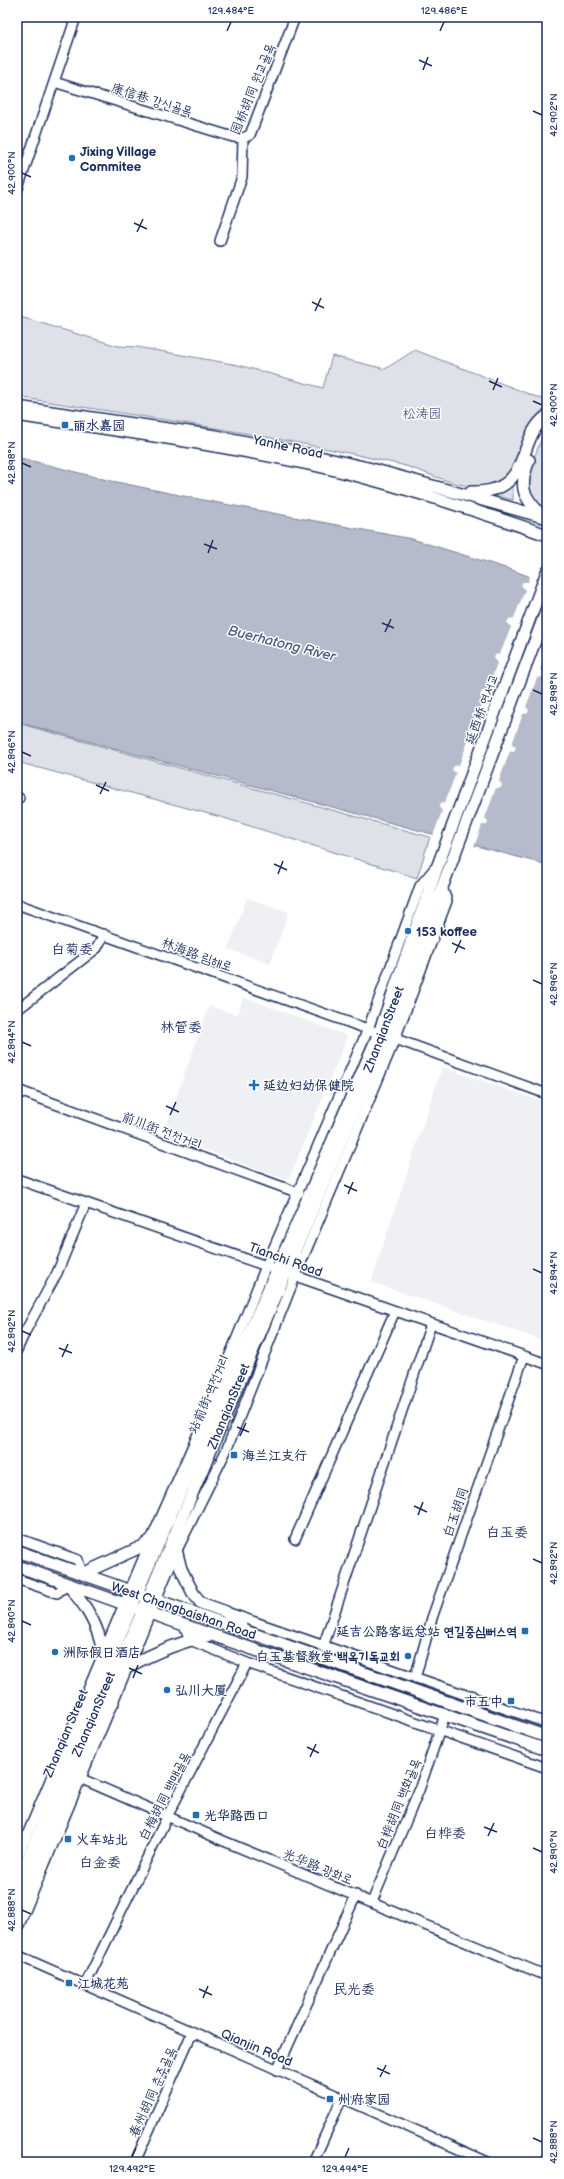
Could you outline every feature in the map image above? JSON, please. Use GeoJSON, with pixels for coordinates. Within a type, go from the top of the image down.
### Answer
{"type":"FeatureCollection","features":[{"type":"Feature","properties":{"kind":"main road","name":"Yanhe Road"},"geometry":{"type":"LineString","coordinates":[[17,407],[216,436],[293,451],[368,468],[545,518]]}},
{"type":"Feature","properties":{"kind":"main road","name":"Yanhe Road"},"geometry":{"type":"LineString","coordinates":[[17,415],[213,446],[312,465],[387,484],[547,535]]}},
{"type":"Feature","properties":{"kind":"main road"},"geometry":{"type":"LineString","coordinates":[[455,492],[484,492],[507,481],[520,467],[538,424],[547,416]]}},
{"type":"Feature","properties":{"kind":"main road"},"geometry":{"type":"LineString","coordinates":[[512,523],[521,511],[526,468],[540,433],[547,423]]}},
{"type":"Feature","properties":{"kind":"main road"},"geometry":{"type":"LineString","coordinates":[[523,490],[530,503],[545,518]]}},
{"type":"Feature","properties":{"kind":"main road","name":"延西桥 연서교"},"geometry":{"type":"LineString","coordinates":[[439,861],[547,572]]}},
{"type":"Feature","properties":{"kind":"main road","name":"延西桥 연서교"},"geometry":{"type":"LineString","coordinates":[[453,861],[547,609]]}},
{"type":"Feature","properties":{"kind":"main road","name":"ZhanqianStreet"},"geometry":{"type":"LineString","coordinates":[[382,1034],[439,861]]}},
{"type":"Feature","properties":{"kind":"main road","name":"ZhanqianStreet"},"geometry":{"type":"LineString","coordinates":[[143,1595],[173,1538],[281,1271],[382,1034],[453,861]]}},
{"type":"Feature","properties":{"kind":"main road","name":"站前街 역전거리"},"geometry":{"type":"LineString","coordinates":[[165,1529],[281,1271]]}},
{"type":"Feature","properties":{"kind":"main road"},"geometry":{"type":"LineString","coordinates":[[82,1574],[150,1542],[165,1529]]}},
{"type":"Feature","properties":{"kind":"main road","name":"ZhanqianStreet"},"geometry":{"type":"LineString","coordinates":[[143,1595],[165,1529]]}},
{"type":"Feature","properties":{"kind":"main road"},"geometry":{"type":"LineString","coordinates":[[173,1538],[181,1569],[193,1593],[202,1603],[226,1612],[244,1629]]}},
{"type":"Feature","properties":{"kind":"main road","name":"West Changbaishan Road"},"geometry":{"type":"LineString","coordinates":[[17,1551],[244,1629],[547,1737]]}},
{"type":"Feature","properties":{"kind":"main road","name":"West Changbaishan Road"},"geometry":{"type":"LineString","coordinates":[[17,1566],[137,1609],[547,1750]]}},
{"type":"Feature","properties":{"kind":"main road"},"geometry":{"type":"LineString","coordinates":[[68,1584],[88,1612],[104,1655],[109,1676],[112,1703]]}},
{"type":"Feature","properties":{"kind":"main road","name":"Zhanqian Street"},"geometry":{"type":"LineString","coordinates":[[17,1884],[109,1676],[143,1595]]}},
{"type":"Feature","properties":{"kind":"main road"},"geometry":{"type":"LineString","coordinates":[[109,1676],[144,1657],[190,1640],[212,1635]]}},
{"type":"Feature","properties":{"kind":"main road","name":"Zhanqian Street"},"geometry":{"type":"LineString","coordinates":[[17,1907],[77,1777],[109,1676]]}},
{"type":"Feature","properties":{"kind":"main road"},"geometry":{"type":"LineString","coordinates":[[467,1709],[471,1696]]}},
{"type":"Feature","properties":{"kind":"street"},"geometry":{"type":"LineString","coordinates":[[17,191],[76,17]]}},
{"type":"Feature","properties":{"kind":"street","name":"园桥胡同 원교골목"},"geometry":{"type":"LineString","coordinates":[[220,241],[242,177],[244,157],[243,138],[250,135],[295,17]]}},
{"type":"Feature","properties":{"kind":"street","name":"康信巷 강신골목"},"geometry":{"type":"LineString","coordinates":[[54,82],[233,137],[243,138]]}},
{"type":"Feature","properties":{"kind":"street","name":"林海路 림해로"},"geometry":{"type":"LineString","coordinates":[[17,904],[547,1094]]}},
{"type":"Feature","properties":{"kind":"street"},"geometry":{"type":"LineString","coordinates":[[17,1010],[97,948],[104,934]]}},
{"type":"Feature","properties":{"kind":"street","name":"ZhanqianStreet"},"geometry":{"type":"LineString","coordinates":[[17,1859],[104,1655],[137,1609],[143,1595],[176,1552],[226,1450],[281,1271],[299,1193],[382,1034]]}},
{"type":"Feature","properties":{"kind":"street","name":"前川街 전천거리"},"geometry":{"type":"LineString","coordinates":[[17,1090],[299,1193]]}},
{"type":"Feature","properties":{"kind":"street","name":"Tianchi Road"},"geometry":{"type":"LineString","coordinates":[[17,1179],[547,1364]]}},
{"type":"Feature","properties":{"kind":"street"},"geometry":{"type":"LineString","coordinates":[[17,1350],[57,1273],[86,1203]]}},
{"type":"Feature","properties":{"kind":"street","name":"ZhanqianStreet"},"geometry":{"type":"LineString","coordinates":[[143,1595],[150,1542],[197,1436],[281,1271]]}},
{"type":"Feature","properties":{"kind":"street"},"geometry":{"type":"LineString","coordinates":[[295,1540],[395,1311]]}},
{"type":"Feature","properties":{"kind":"street"},"geometry":{"type":"LineString","coordinates":[[323,1647],[431,1324]]}},
{"type":"Feature","properties":{"kind":"street","name":"白玉胡同"},"geometry":{"type":"LineString","coordinates":[[415,1678],[432,1618],[524,1356]]}},
{"type":"Feature","properties":{"kind":"street"},"geometry":{"type":"LineString","coordinates":[[17,1538],[78,1560],[82,1574]]}},
{"type":"Feature","properties":{"kind":"street"},"geometry":{"type":"LineString","coordinates":[[17,1579],[57,1593],[68,1584]]}},
{"type":"Feature","properties":{"kind":"street","name":"ZhanqianStreet"},"geometry":{"type":"LineString","coordinates":[[17,1930],[77,1777],[128,1666],[137,1609]]}},
{"type":"Feature","properties":{"kind":"street"},"geometry":{"type":"LineString","coordinates":[[226,1612],[323,1647],[547,1723]]}},
{"type":"Feature","properties":{"kind":"street"},"geometry":{"type":"LineString","coordinates":[[184,1625],[190,1640],[247,1663],[547,1768]]}},
{"type":"Feature","properties":{"kind":"street","name":"白梅胡同 백매골목"},"geometry":{"type":"LineString","coordinates":[[85,1985],[168,1815],[247,1663]]}},
{"type":"Feature","properties":{"kind":"street","name":"白桦胡同 백화골목"},"geometry":{"type":"LineString","coordinates":[[372,1902],[419,1790],[446,1715]]}},
{"type":"Feature","properties":{"kind":"street","name":"光华路 광화로"},"geometry":{"type":"LineString","coordinates":[[77,1777],[168,1815],[226,1842],[547,1976]]}},
{"type":"Feature","properties":{"kind":"street"},"geometry":{"type":"LineString","coordinates":[[277,2070],[356,1895]]}},
{"type":"Feature","properties":{"kind":"street","name":"Qianjin Road"},"geometry":{"type":"LineString","coordinates":[[17,1955],[488,2162]]}},
{"type":"Feature","properties":{"kind":"street","name":"春州胡同 춘주골목"},"geometry":{"type":"LineString","coordinates":[[134,2162],[192,2033]]}},
{"type":"Feature","properties":{"kind":"street"},"geometry":{"type":"LineString","coordinates":[[313,2162],[342,2098]]}},
{"type":"Feature","properties":{"kind":"street"},"geometry":{"type":"LineString","coordinates":[[545,2162],[547,2157]]}},
{"type":"Feature","properties":{"kind":"shaded area"},"geometry":{"type":"Polygon","coordinates":[[[247,898],[289,912],[270,964],[228,949],[247,898]]]}},
{"type":"Feature","properties":{"kind":"shaded area","name":"延边妇幼保健院"},"geometry":{"type":"Polygon","coordinates":[[[243,997],[348,1036],[290,1177],[284,1179],[163,1134],[209,1006],[237,1015],[243,997]]]}},
{"type":"Feature","properties":{"kind":"shaded area"},"geometry":{"type":"Polygon","coordinates":[[[442,1067],[547,1103],[547,1342],[371,1282],[442,1067]]]}},
{"type":"Feature","properties":{"kind":"green space","name":"松涛园"},"geometry":{"type":"Polygon","coordinates":[[[17,316],[118,346],[137,347],[238,365],[323,388],[332,356],[385,369],[415,350],[547,401],[547,408],[537,416],[530,426],[509,471],[501,479],[489,485],[468,486],[457,484],[402,465],[354,454],[210,427],[17,397],[17,316]]]}},
{"type":"Feature","properties":{"kind":"green space"},"geometry":{"type":"Polygon","coordinates":[[[547,430],[547,502],[545,507],[536,501],[531,493],[529,484],[532,463],[543,434],[547,430]]]}},
{"type":"Feature","properties":{"kind":"green space"},"geometry":{"type":"Polygon","coordinates":[[[513,483],[513,500],[493,495],[513,483]]]}},
{"type":"Feature","properties":{"kind":"green space"},"geometry":{"type":"Polygon","coordinates":[[[17,723],[430,837],[417,878],[224,818],[17,762],[17,723]]]}},
{"type":"Feature","properties":{"kind":"water","name":"Buerhatong River"},"geometry":{"type":"Polygon","coordinates":[[[17,457],[107,480],[203,500],[412,539],[512,570],[547,583],[547,865],[17,722],[17,457]]]}},
{"type":"Feature","properties":{"kind":"pier"},"geometry":{"type":"Polygon","coordinates":[[[530,574],[547,581],[547,651],[540,670],[543,673],[542,677],[537,678],[526,707],[529,710],[528,713],[523,714],[512,744],[516,747],[514,751],[510,751],[499,781],[502,784],[501,788],[496,788],[485,818],[488,821],[487,825],[482,825],[474,847],[433,836],[442,811],[439,807],[440,803],[445,802],[456,773],[452,770],[454,766],[459,765],[470,736],[466,733],[468,729],[473,728],[483,699],[480,696],[482,691],[487,691],[497,663],[494,659],[495,655],[500,654],[511,627],[507,622],[509,619],[514,618],[525,590],[521,585],[523,582],[528,582],[530,574]]]}},
{"type":"Feature","properties":{"kind":"place","name":"Jixing Village Commitee"},"geometry":{"type":"Point","coordinates":[72,158]}},
{"type":"Feature","properties":{"kind":"place","name":"丽水嘉园"},"geometry":{"type":"Point","coordinates":[65,425]}},
{"type":"Feature","properties":{"kind":"place","name":"153 koffee"},"geometry":{"type":"Point","coordinates":[408,931]}},
{"type":"Feature","properties":{"kind":"place","name":"延边妇幼保健院"},"geometry":{"type":"Point","coordinates":[254,1085]}},
{"type":"Feature","properties":{"kind":"place","name":"海兰江支行"},"geometry":{"type":"Point","coordinates":[234,1455]}},
{"type":"Feature","properties":{"kind":"place","name":"延吉公路客运总站 연길중심뻐스역"},"geometry":{"type":"Point","coordinates":[525,1631]}},
{"type":"Feature","properties":{"kind":"place","name":"洲际假日酒店"},"geometry":{"type":"Point","coordinates":[55,1652]}},
{"type":"Feature","properties":{"kind":"place","name":"白玉基督教堂 백옥기독교회"},"geometry":{"type":"Point","coordinates":[408,1656]}},
{"type":"Feature","properties":{"kind":"place","name":"弘川大厦"},"geometry":{"type":"Point","coordinates":[167,1690]}},
{"type":"Feature","properties":{"kind":"place","name":"市五中"},"geometry":{"type":"Point","coordinates":[511,1701]}},
{"type":"Feature","properties":{"kind":"place","name":"光华路西口"},"geometry":{"type":"Point","coordinates":[196,1815]}},
{"type":"Feature","properties":{"kind":"place","name":"火车站北"},"geometry":{"type":"Point","coordinates":[68,1839]}},
{"type":"Feature","properties":{"kind":"place","name":"江城花苑"},"geometry":{"type":"Point","coordinates":[69,1983]}},
{"type":"Feature","properties":{"kind":"place","name":"州府家园"},"geometry":{"type":"Point","coordinates":[330,2099]}},
{"type":"Feature","properties":{"kind":"district","name":"白菊委"},"geometry":{"type":"Point","coordinates":[72,949]}},
{"type":"Feature","properties":{"kind":"district","name":"林管委"},"geometry":{"type":"Point","coordinates":[181,1027]}},
{"type":"Feature","properties":{"kind":"district","name":"白玉委"},"geometry":{"type":"Point","coordinates":[507,1532]}},
{"type":"Feature","properties":{"kind":"district","name":"白桦委"},"geometry":{"type":"Point","coordinates":[445,1833]}},
{"type":"Feature","properties":{"kind":"district","name":"白金委"},"geometry":{"type":"Point","coordinates":[100,1862]}},
{"type":"Feature","properties":{"kind":"district","name":"民光委"},"geometry":{"type":"Point","coordinates":[354,1989]}}]}
